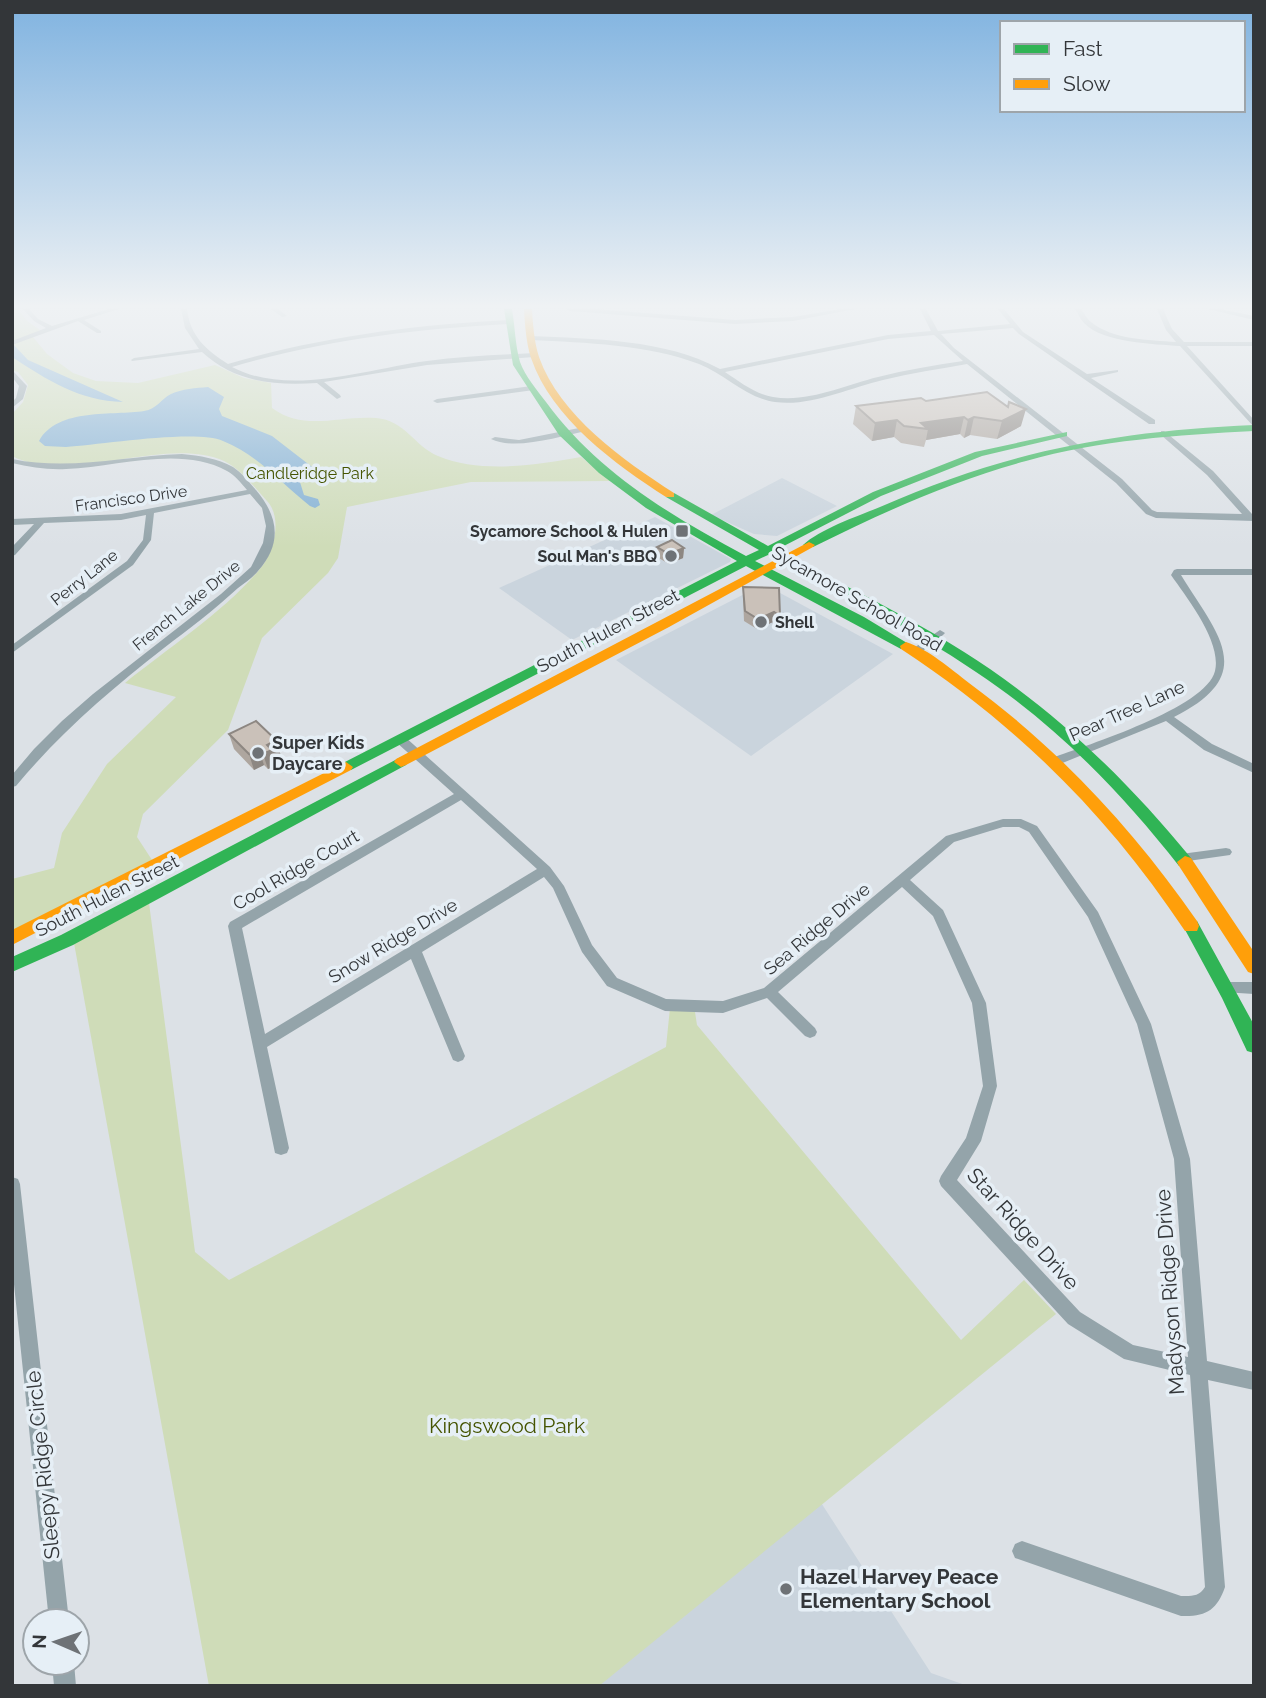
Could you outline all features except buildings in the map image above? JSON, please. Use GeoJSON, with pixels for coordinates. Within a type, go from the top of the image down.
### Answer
{"type":"FeatureCollection","features":[{"type":"Feature","properties":{"kind":"main road","name":"Sycamore School Road"},"geometry":{"type":"LineString","coordinates":[[531,388],[565,433],[588,457],[640,498],[915,652],[993,706],[1056,761],[1097,800],[1148,862],[1193,925],[1228,988],[1254,1045]]}},
{"type":"Feature","properties":{"kind":"main road","name":"Sycamore School Road"},"geometry":{"type":"LineString","coordinates":[[554,388],[584,429],[663,490],[782,559],[936,636],[1031,700],[1133,802],[1181,858],[1254,967]]}},
{"type":"Feature","properties":{"kind":"main road","name":"South Hulen Street"},"geometry":{"type":"LineString","coordinates":[[12,938],[898,484],[979,454],[1066,439],[1158,427],[1252,423]]}},
{"type":"Feature","properties":{"kind":"main road","name":"South Hulen Street"},"geometry":{"type":"LineString","coordinates":[[12,965],[170,886],[662,626],[782,559],[915,493],[1066,439]]}},
{"type":"Feature","properties":{"kind":"main road"},"geometry":{"type":"LineString","coordinates":[[898,484],[915,493]]}},
{"type":"Feature","properties":{"kind":"main road"},"geometry":{"type":"LineString","coordinates":[[640,498],[663,490]]}},
{"type":"Feature","properties":{"kind":"main road"},"geometry":{"type":"LineString","coordinates":[[640,615],[662,626]]}},
{"type":"Feature","properties":{"kind":"main road"},"geometry":{"type":"LineString","coordinates":[[520,676],[535,691]]}},
{"type":"Feature","properties":{"kind":"main road"},"geometry":{"type":"LineString","coordinates":[[154,866],[170,886]]}},
{"type":"Feature","properties":{"kind":"street"},"geometry":{"type":"LineString","coordinates":[[12,406],[19,399],[22,388]]}},
{"type":"Feature","properties":{"kind":"street"},"geometry":{"type":"LineString","coordinates":[[327,388],[337,397]]}},
{"type":"Feature","properties":{"kind":"street"},"geometry":{"type":"LineString","coordinates":[[437,401],[529,388]]}},
{"type":"Feature","properties":{"kind":"street"},"geometry":{"type":"LineString","coordinates":[[747,388],[756,394],[785,401],[837,388]]}},
{"type":"Feature","properties":{"kind":"street"},"geometry":{"type":"LineString","coordinates":[[1002,388],[1119,481],[1153,515],[1252,519]]}},
{"type":"Feature","properties":{"kind":"street"},"geometry":{"type":"LineString","coordinates":[[1101,388],[1158,427],[1210,473],[1252,519]]}},
{"type":"Feature","properties":{"kind":"street"},"geometry":{"type":"LineString","coordinates":[[1221,388],[1252,423]]}},
{"type":"Feature","properties":{"kind":"street"},"geometry":{"type":"LineString","coordinates":[[495,439],[519,442],[584,429]]}},
{"type":"Feature","properties":{"kind":"street","name":"French Lake Drive"},"geometry":{"type":"LineString","coordinates":[[12,461],[37,468],[60,468],[189,457],[227,468],[267,508],[270,524],[267,548],[255,569],[95,698],[44,745],[12,783]]}},
{"type":"Feature","properties":{"kind":"street","name":"Francisco Drive"},"geometry":{"type":"LineString","coordinates":[[12,522],[150,513],[252,491]]}},
{"type":"Feature","properties":{"kind":"street","name":"Perry Lane"},"geometry":{"type":"LineString","coordinates":[[12,650],[130,563],[146,540],[150,513]]}},
{"type":"Feature","properties":{"kind":"street"},"geometry":{"type":"LineString","coordinates":[[12,553],[40,522]]}},
{"type":"Feature","properties":{"kind":"street","name":"Pear Tree Lane"},"geometry":{"type":"LineString","coordinates":[[1056,761],[1166,716],[1210,691],[1220,672],[1210,630],[1176,575],[1177,572],[1254,572]]}},
{"type":"Feature","properties":{"kind":"street"},"geometry":{"type":"LineString","coordinates":[[915,652],[936,636]]}},
{"type":"Feature","properties":{"kind":"street"},"geometry":{"type":"LineString","coordinates":[[1166,716],[1208,747],[1254,769]]}},
{"type":"Feature","properties":{"kind":"street","name":"Sea Ridge Drive"},"geometry":{"type":"LineString","coordinates":[[400,739],[546,870],[558,886],[587,948],[612,982],[635,994],[678,1007],[723,1007],[769,992],[950,839],[1003,822],[1021,823]]}},
{"type":"Feature","properties":{"kind":"street","name":"Cool Ridge Court"},"geometry":{"type":"LineString","coordinates":[[281,1148],[235,926],[462,793]]}},
{"type":"Feature","properties":{"kind":"street","name":"Madyson Ridge Drive"},"geometry":{"type":"LineString","coordinates":[[1021,823],[1033,829],[1093,915],[1144,1024],[1182,1159],[1215,1587],[1212,1597],[1196,1607],[1181,1606],[1022,1551]]}},
{"type":"Feature","properties":{"kind":"street"},"geometry":{"type":"LineString","coordinates":[[1181,858],[1226,852]]}},
{"type":"Feature","properties":{"kind":"street","name":"Snow Ridge Drive"},"geometry":{"type":"LineString","coordinates":[[260,1044],[546,870]]}},
{"type":"Feature","properties":{"kind":"street","name":"Star Ridge Drive"},"geometry":{"type":"LineString","coordinates":[[901,880],[938,913],[979,1003],[990,1086],[973,1140],[947,1181],[1074,1318],[1130,1353],[1254,1381]]}},
{"type":"Feature","properties":{"kind":"street"},"geometry":{"type":"LineString","coordinates":[[414,950],[458,1056]]}},
{"type":"Feature","properties":{"kind":"street"},"geometry":{"type":"LineString","coordinates":[[1228,988],[1254,988]]}},
{"type":"Feature","properties":{"kind":"street"},"geometry":{"type":"LineString","coordinates":[[769,992],[810,1031]]}},
{"type":"Feature","properties":{"kind":"street","name":"Sleepy Ridge Circle"},"geometry":{"type":"LineString","coordinates":[[12,1184],[57,1607]]}},
{"type":"Feature","properties":{"kind":"shaded area"},"geometry":{"type":"Polygon","coordinates":[[[782,478],[837,506],[777,536],[754,534],[711,515],[782,478]]]}},
{"type":"Feature","properties":{"kind":"shaded area"},"geometry":{"type":"Polygon","coordinates":[[[655,517],[731,559],[730,562],[572,640],[499,588],[655,517]]]}},
{"type":"Feature","properties":{"kind":"shaded area"},"geometry":{"type":"Polygon","coordinates":[[[758,587],[769,587],[893,654],[751,756],[616,660],[758,587]]]}},
{"type":"Feature","properties":{"kind":"shaded area","name":"Hazel Harvey Peace Elementary School"},"geometry":{"type":"Polygon","coordinates":[[[818,1498],[931,1673],[968,1686],[567,1686],[818,1498]]]}},
{"type":"Feature","properties":{"kind":"green space","name":"Candleridge Park"},"geometry":{"type":"Polygon","coordinates":[[[27,388],[271,388],[272,408],[297,419],[386,420],[402,428],[430,452],[455,462],[473,465],[528,465],[581,457],[611,481],[471,482],[347,507],[338,558],[328,573],[262,638],[228,730],[143,814],[137,837],[152,860],[12,931],[12,879],[54,868],[62,833],[107,764],[176,697],[125,683],[198,627],[250,581],[267,558],[275,533],[272,508],[242,473],[224,461],[200,455],[174,453],[61,466],[35,464],[12,456],[12,414],[23,402],[27,388]]]}},
{"type":"Feature","properties":{"kind":"green space","name":"Kingswood Park"},"geometry":{"type":"Polygon","coordinates":[[[149,903],[195,1252],[229,1280],[666,1047],[670,1008],[695,1012],[697,1025],[961,1340],[1024,1280],[1056,1314],[599,1686],[209,1686],[74,943],[149,903]]]}},
{"type":"Feature","properties":{"kind":"water"},"geometry":{"type":"Polygon","coordinates":[[[65,388],[92,388],[123,402],[92,398],[65,388]]]}},
{"type":"Feature","properties":{"kind":"water"},"geometry":{"type":"Polygon","coordinates":[[[210,388],[224,397],[219,409],[222,416],[272,436],[316,470],[299,479],[304,495],[318,499],[320,505],[315,508],[310,506],[247,454],[223,441],[210,438],[170,437],[66,447],[45,446],[39,441],[48,430],[73,418],[144,411],[175,392],[210,388]]]}},
{"type":"Feature","properties":{"kind":"traffic: fast"},"geometry":{"type":"LineString","coordinates":[[531,388],[563,433],[603,471],[650,505],[701,537],[906,646]]}},
{"type":"Feature","properties":{"kind":"traffic: fast"},"geometry":{"type":"LineString","coordinates":[[809,545],[919,494],[1024,458],[1133,437],[1254,428]]}},
{"type":"Feature","properties":{"kind":"traffic: fast"},"geometry":{"type":"LineString","coordinates":[[346,767],[877,494],[979,454],[1064,434]]}},
{"type":"Feature","properties":{"kind":"traffic: fast"},"geometry":{"type":"LineString","coordinates":[[670,495],[739,535],[881,609],[983,670],[1047,718],[1106,772],[1185,862]]}},
{"type":"Feature","properties":{"kind":"traffic: fast"},"geometry":{"type":"LineString","coordinates":[[12,965],[67,940],[401,762]]}},
{"type":"Feature","properties":{"kind":"traffic: fast"},"geometry":{"type":"LineString","coordinates":[[1191,926],[1230,995],[1254,1045]]}},
{"type":"Feature","properties":{"kind":"traffic: slow"},"geometry":{"type":"LineString","coordinates":[[551,388],[594,438],[670,495]]}},
{"type":"Feature","properties":{"kind":"traffic: slow"},"geometry":{"type":"LineString","coordinates":[[401,762],[665,624],[809,545]]}},
{"type":"Feature","properties":{"kind":"traffic: slow"},"geometry":{"type":"LineString","coordinates":[[906,646],[988,704],[1064,770],[1132,845],[1191,926]]}},
{"type":"Feature","properties":{"kind":"traffic: slow"},"geometry":{"type":"LineString","coordinates":[[12,938],[346,767]]}},
{"type":"Feature","properties":{"kind":"traffic: slow"},"geometry":{"type":"LineString","coordinates":[[1185,862],[1254,967]]}},
{"type":"Feature","properties":{"kind":"place","name":"Sycamore School & Hulen"},"geometry":{"type":"Point","coordinates":[682,531]}},
{"type":"Feature","properties":{"kind":"place","name":"Soul Man's BBQ"},"geometry":{"type":"Point","coordinates":[671,556]}},
{"type":"Feature","properties":{"kind":"place","name":"Shell"},"geometry":{"type":"Point","coordinates":[761,622]}},
{"type":"Feature","properties":{"kind":"place","name":"Super Kids Daycare"},"geometry":{"type":"Point","coordinates":[258,753]}},
{"type":"Feature","properties":{"kind":"place","name":"Hazel Harvey Peace Elementary School"},"geometry":{"type":"Point","coordinates":[786,1589]}}]}
